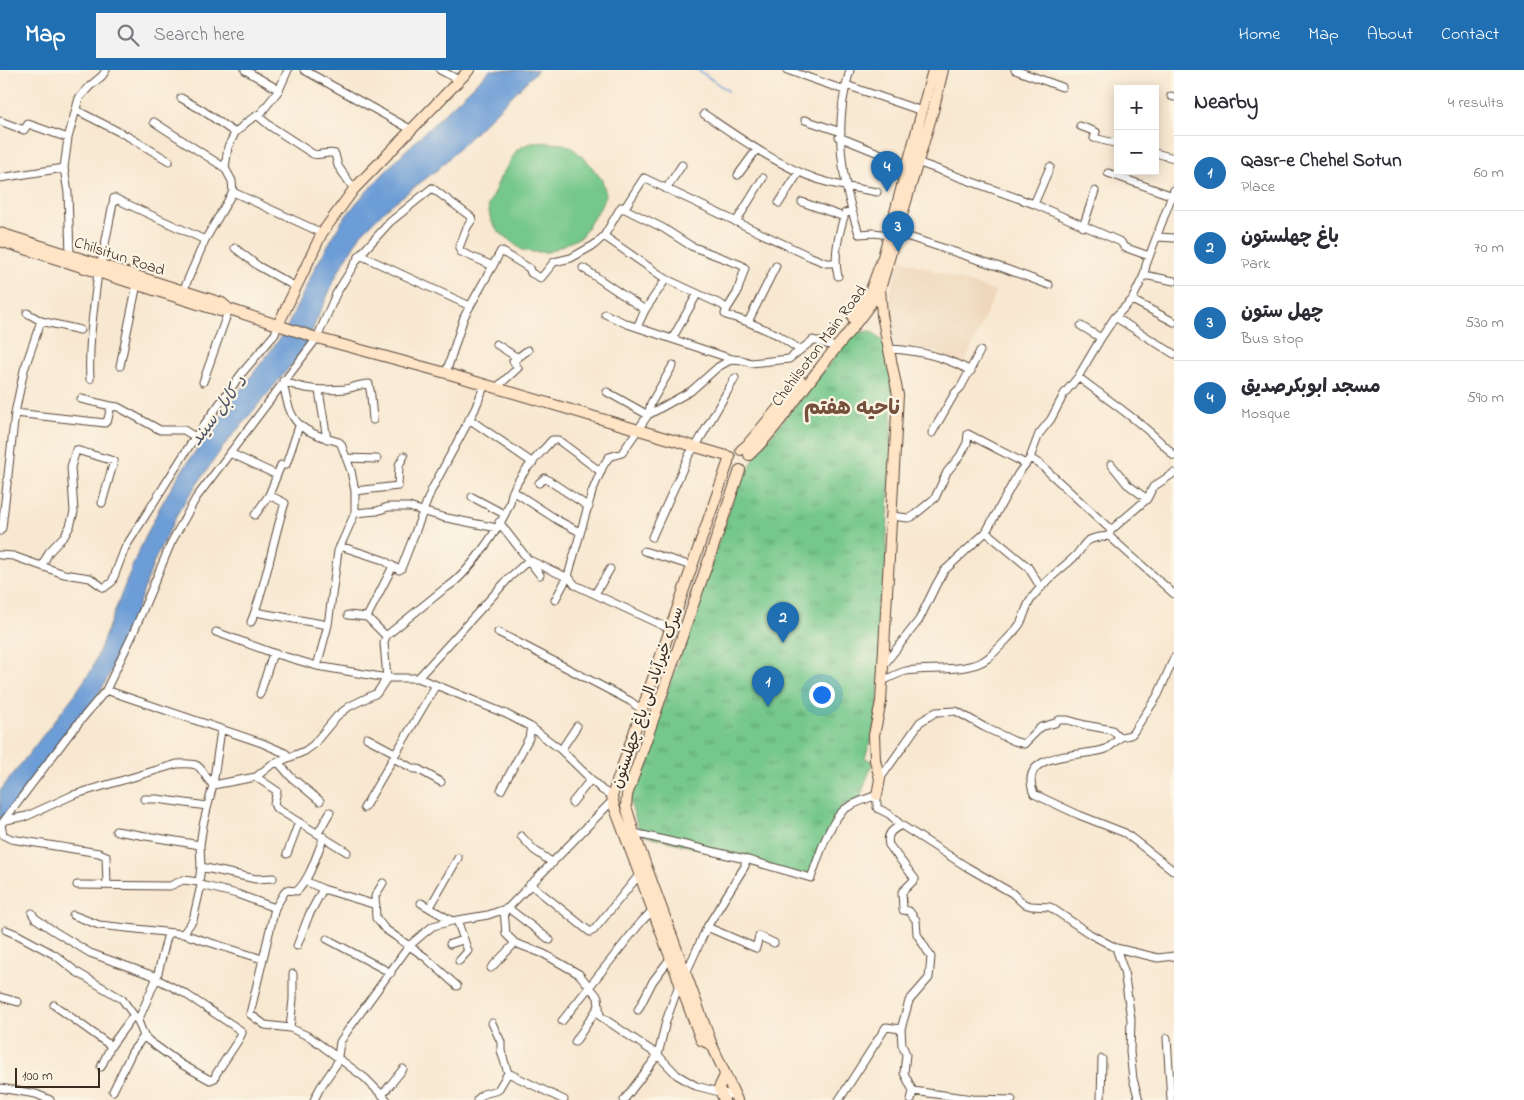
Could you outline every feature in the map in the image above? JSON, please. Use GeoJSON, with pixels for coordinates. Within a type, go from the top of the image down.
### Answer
{"type":"FeatureCollection","features":[{"type":"Feature","properties":{"kind":"main road"},"geometry":{"type":"LineString","coordinates":[[281,326],[296,287],[322,233],[354,189],[469,70]]}},
{"type":"Feature","properties":{"kind":"main road","name":"Chehilsoton Main Road"},"geometry":{"type":"LineString","coordinates":[[912,164],[922,111],[933,70]]}},
{"type":"Feature","properties":{"kind":"main road","name":"Chehilsoton Main Road"},"geometry":{"type":"LineString","coordinates":[[745,453],[747,445],[869,308],[880,289],[912,164],[943,70]]}},
{"type":"Feature","properties":{"kind":"main road","name":"Chilsitun Road"},"geometry":{"type":"LineString","coordinates":[[0,233],[70,255],[137,284],[220,311],[229,309]]}},
{"type":"Feature","properties":{"kind":"main road","name":"Chehilsoton Main Road"},"geometry":{"type":"LineString","coordinates":[[834,346],[870,292],[893,234]]}},
{"type":"Feature","properties":{"kind":"main road","name":"Chilsitun Road"},"geometry":{"type":"LineString","coordinates":[[0,241],[183,291],[222,303],[229,309],[314,337],[446,373],[696,446],[729,460]]}},
{"type":"Feature","properties":{"kind":"main road"},"geometry":{"type":"LineString","coordinates":[[877,795],[880,779],[875,760],[874,735],[881,702],[898,396],[882,315],[880,289]]}},
{"type":"Feature","properties":{"kind":"main road"},"geometry":{"type":"LineString","coordinates":[[869,308],[882,315]]}},
{"type":"Feature","properties":{"kind":"main road"},"geometry":{"type":"LineString","coordinates":[[712,1045],[701,1040],[680,982],[674,954],[652,910],[613,798],[670,629],[729,460],[734,451],[745,453],[749,465],[740,470],[733,468],[729,460]]}},
{"type":"Feature","properties":{"kind":"main road","name":"سرک خیرآباد الی باغ چهلستون"},"geometry":{"type":"LineString","coordinates":[[736,1098],[712,1045],[686,973],[674,954],[626,806],[627,795],[740,470]]}},
{"type":"Feature","properties":{"kind":"main road"},"geometry":{"type":"LineString","coordinates":[[722,1096],[720,1088],[725,1075]]}},
{"type":"Feature","properties":{"kind":"street"},"geometry":{"type":"LineString","coordinates":[[70,255],[68,193],[64,168],[68,138],[79,98],[106,70]]}},
{"type":"Feature","properties":{"kind":"street"},"geometry":{"type":"LineString","coordinates":[[245,70],[279,90]]}},
{"type":"Feature","properties":{"kind":"street"},"geometry":{"type":"LineString","coordinates":[[225,168],[228,147],[235,134],[257,115],[279,90],[288,70]]}},
{"type":"Feature","properties":{"kind":"street"},"geometry":{"type":"LineString","coordinates":[[304,70],[412,130]]}},
{"type":"Feature","properties":{"kind":"street"},"geometry":{"type":"LineString","coordinates":[[440,70],[460,80]]}},
{"type":"Feature","properties":{"kind":"street"},"geometry":{"type":"LineString","coordinates":[[787,70],[922,111]]}},
{"type":"Feature","properties":{"kind":"street"},"geometry":{"type":"LineString","coordinates":[[850,70],[845,87],[840,134],[845,185],[859,234],[893,234],[1006,269],[1049,285]]}},
{"type":"Feature","properties":{"kind":"street"},"geometry":{"type":"LineString","coordinates":[[1015,70],[1062,87]]}},
{"type":"Feature","properties":{"kind":"street"},"geometry":{"type":"LineString","coordinates":[[181,98],[202,110],[235,134]]}},
{"type":"Feature","properties":{"kind":"street"},"geometry":{"type":"LineString","coordinates":[[76,110],[129,137],[169,161]]}},
{"type":"Feature","properties":{"kind":"street"},"geometry":{"type":"LineString","coordinates":[[704,114],[757,149],[799,172],[818,180],[877,192]]}},
{"type":"Feature","properties":{"kind":"street"},"geometry":{"type":"LineString","coordinates":[[257,115],[270,126],[313,154],[335,154],[338,166],[354,189]]}},
{"type":"Feature","properties":{"kind":"street"},"geometry":{"type":"LineString","coordinates":[[805,120],[912,164],[1034,204],[1121,242],[1124,247],[1149,256]]}},
{"type":"Feature","properties":{"kind":"street"},"geometry":{"type":"LineString","coordinates":[[0,121],[24,130],[28,124],[68,138]]}},
{"type":"Feature","properties":{"kind":"street"},"geometry":{"type":"LineString","coordinates":[[154,122],[225,168],[232,181],[233,192],[205,240],[183,291]]}},
{"type":"Feature","properties":{"kind":"street"},"geometry":{"type":"LineString","coordinates":[[1080,126],[1096,132],[1094,138],[1114,143]]}},
{"type":"Feature","properties":{"kind":"street"},"geometry":{"type":"LineString","coordinates":[[738,175],[757,149]]}},
{"type":"Feature","properties":{"kind":"street"},"geometry":{"type":"LineString","coordinates":[[1159,154],[1174,158]]}},
{"type":"Feature","properties":{"kind":"street"},"geometry":{"type":"LineString","coordinates":[[666,189],[682,165]]}},
{"type":"Feature","properties":{"kind":"street"},"geometry":{"type":"LineString","coordinates":[[1034,204],[1050,167]]}},
{"type":"Feature","properties":{"kind":"street"},"geometry":{"type":"LineString","coordinates":[[0,178],[64,168]]}},
{"type":"Feature","properties":{"kind":"street"},"geometry":{"type":"LineString","coordinates":[[779,203],[799,172]]}},
{"type":"Feature","properties":{"kind":"street"},"geometry":{"type":"LineString","coordinates":[[882,668],[919,620],[944,571],[986,532],[1018,474],[1035,450],[1039,434],[1051,419],[1064,394],[1078,377],[1115,317],[1132,300],[1144,275],[1149,256],[1174,192],[1108,173]]}},
{"type":"Feature","properties":{"kind":"street"},"geometry":{"type":"LineString","coordinates":[[446,373],[464,317],[500,252],[529,268],[530,273],[541,278],[554,262],[571,258],[594,245],[604,236],[621,208],[624,209],[644,178],[811,257],[826,263],[835,263]]}},
{"type":"Feature","properties":{"kind":"street"},"geometry":{"type":"LineString","coordinates":[[736,222],[763,178]]}},
{"type":"Feature","properties":{"kind":"street"},"geometry":{"type":"LineString","coordinates":[[107,886],[106,856],[99,853],[11,839],[3,834],[2,824],[71,732],[106,690],[132,636],[171,543],[196,498],[314,337],[336,294],[360,255],[390,222],[432,188],[472,220],[467,227],[459,248],[461,252],[493,266]]}},
{"type":"Feature","properties":{"kind":"street"},"geometry":{"type":"LineString","coordinates":[[1083,227],[1095,191]]}},
{"type":"Feature","properties":{"kind":"street"},"geometry":{"type":"LineString","coordinates":[[233,192],[322,233]]}},
{"type":"Feature","properties":{"kind":"street"},"geometry":{"type":"LineString","coordinates":[[90,379],[89,367],[93,322],[100,269],[114,198],[205,240]]}},
{"type":"Feature","properties":{"kind":"street"},"geometry":{"type":"LineString","coordinates":[[802,202],[844,217]]}},
{"type":"Feature","properties":{"kind":"street"},"geometry":{"type":"LineString","coordinates":[[624,209],[663,228],[691,246],[745,268],[737,293],[727,308],[726,315],[778,335],[800,350]]}},
{"type":"Feature","properties":{"kind":"street"},"geometry":{"type":"LineString","coordinates":[[838,276],[835,263],[844,217],[845,213],[851,211]]}},
{"type":"Feature","properties":{"kind":"street"},"geometry":{"type":"LineString","coordinates":[[604,236],[666,279],[727,308]]}},
{"type":"Feature","properties":{"kind":"street"},"geometry":{"type":"LineString","coordinates":[[1157,237],[1174,238]]}},
{"type":"Feature","properties":{"kind":"street"},"geometry":{"type":"LineString","coordinates":[[236,248],[258,266],[296,287]]}},
{"type":"Feature","properties":{"kind":"street"},"geometry":{"type":"LineString","coordinates":[[360,255],[470,306]]}},
{"type":"Feature","properties":{"kind":"street"},"geometry":{"type":"LineString","coordinates":[[748,322],[776,266]]}},
{"type":"Feature","properties":{"kind":"street"},"geometry":{"type":"LineString","coordinates":[[583,268],[645,310]]}},
{"type":"Feature","properties":{"kind":"street"},"geometry":{"type":"LineString","coordinates":[[1144,275],[1174,281]]}},
{"type":"Feature","properties":{"kind":"street"},"geometry":{"type":"LineString","coordinates":[[637,327],[645,310],[666,279]]}},
{"type":"Feature","properties":{"kind":"street"},"geometry":{"type":"LineString","coordinates":[[120,366],[137,284]]}},
{"type":"Feature","properties":{"kind":"street"},"geometry":{"type":"LineString","coordinates":[[672,339],[695,298]]}},
{"type":"Feature","properties":{"kind":"street"},"geometry":{"type":"LineString","coordinates":[[1132,300],[1174,322]]}},
{"type":"Feature","properties":{"kind":"street"},"geometry":{"type":"LineString","coordinates":[[203,382],[229,309]]}},
{"type":"Feature","properties":{"kind":"street"},"geometry":{"type":"LineString","coordinates":[[27,313],[40,320],[80,330]]}},
{"type":"Feature","properties":{"kind":"street"},"geometry":{"type":"LineString","coordinates":[[605,314],[672,339],[732,359],[751,363],[788,359],[813,340],[834,346]]}},
{"type":"Feature","properties":{"kind":"street"},"geometry":{"type":"LineString","coordinates":[[1115,317],[1174,354]]}},
{"type":"Feature","properties":{"kind":"street"},"geometry":{"type":"LineString","coordinates":[[0,531],[2,528],[15,413],[24,370],[40,320]]}},
{"type":"Feature","properties":{"kind":"street"},"geometry":{"type":"LineString","coordinates":[[0,555],[13,556],[64,574],[90,578],[104,588],[112,582],[125,548],[195,437],[242,373],[281,326]]}},
{"type":"Feature","properties":{"kind":"street"},"geometry":{"type":"LineString","coordinates":[[1081,326],[1101,338]]}},
{"type":"Feature","properties":{"kind":"street"},"geometry":{"type":"LineString","coordinates":[[496,344],[518,358]]}},
{"type":"Feature","properties":{"kind":"street"},"geometry":{"type":"LineString","coordinates":[[890,349],[932,354],[971,371]]}},
{"type":"Feature","properties":{"kind":"street"},"geometry":{"type":"LineString","coordinates":[[496,388],[518,368],[512,362],[528,350]]}},
{"type":"Feature","properties":{"kind":"street"},"geometry":{"type":"LineString","coordinates":[[932,433],[956,392],[971,371],[980,352]]}},
{"type":"Feature","properties":{"kind":"street"},"geometry":{"type":"LineString","coordinates":[[648,415],[691,391],[718,367],[732,359]]}},
{"type":"Feature","properties":{"kind":"street"},"geometry":{"type":"LineString","coordinates":[[555,600],[568,576],[592,492],[601,472],[609,457],[622,453],[638,430],[648,415],[651,403],[673,365]]}},
{"type":"Feature","properties":{"kind":"street"},"geometry":{"type":"LineString","coordinates":[[1078,377],[1123,411],[1174,456]]}},
{"type":"Feature","properties":{"kind":"street"},"geometry":{"type":"LineString","coordinates":[[652,537],[689,455],[735,378]]}},
{"type":"Feature","properties":{"kind":"street"},"geometry":{"type":"LineString","coordinates":[[283,381],[319,391],[346,389],[368,384],[373,420]]}},
{"type":"Feature","properties":{"kind":"street"},"geometry":{"type":"LineString","coordinates":[[283,381],[293,417],[299,426],[339,442],[351,471],[355,491],[355,513],[338,551],[328,625],[317,666]]}},
{"type":"Feature","properties":{"kind":"street"},"geometry":{"type":"LineString","coordinates":[[340,546],[372,556],[401,569],[422,512],[439,474],[475,409],[484,384]]}},
{"type":"Feature","properties":{"kind":"street"},"geometry":{"type":"LineString","coordinates":[[319,391],[328,438]]}},
{"type":"Feature","properties":{"kind":"street"},"geometry":{"type":"LineString","coordinates":[[607,392],[648,415]]}},
{"type":"Feature","properties":{"kind":"street"},"geometry":{"type":"LineString","coordinates":[[81,399],[118,407],[160,430],[184,430],[195,437]]}},
{"type":"Feature","properties":{"kind":"street"},"geometry":{"type":"LineString","coordinates":[[15,413],[105,423],[111,406]]}},
{"type":"Feature","properties":{"kind":"street"},"geometry":{"type":"LineString","coordinates":[[469,419],[533,463]]}},
{"type":"Feature","properties":{"kind":"street"},"geometry":{"type":"LineString","coordinates":[[255,515],[269,495],[281,466],[286,465],[299,426]]}},
{"type":"Feature","properties":{"kind":"street"},"geometry":{"type":"LineString","coordinates":[[892,516],[908,518],[935,498],[947,472],[967,443],[968,434],[1041,465],[1174,594]]}},
{"type":"Feature","properties":{"kind":"street"},"geometry":{"type":"LineString","coordinates":[[214,786],[256,777],[271,765],[306,751],[337,716],[350,706],[377,693],[387,678],[384,643],[386,636],[452,585],[476,559],[504,514],[513,491],[533,463],[555,439],[601,472]]}},
{"type":"Feature","properties":{"kind":"street"},"geometry":{"type":"LineString","coordinates":[[42,566],[49,552],[65,536],[70,526],[74,506],[71,467],[76,450],[114,461],[102,503]]}},
{"type":"Feature","properties":{"kind":"street"},"geometry":{"type":"LineString","coordinates":[[230,453],[277,475]]}},
{"type":"Feature","properties":{"kind":"street"},"geometry":{"type":"LineString","coordinates":[[355,491],[398,486],[399,465],[404,456]]}},
{"type":"Feature","properties":{"kind":"street"},"geometry":{"type":"LineString","coordinates":[[346,458],[378,459]]}},
{"type":"Feature","properties":{"kind":"street"},"geometry":{"type":"LineString","coordinates":[[1111,464],[1127,484],[1148,498]]}},
{"type":"Feature","properties":{"kind":"street"},"geometry":{"type":"LineString","coordinates":[[881,682],[904,672],[972,666],[987,660],[1021,623],[1025,609],[1032,597],[1063,566],[1071,561],[1079,552],[1083,543],[1092,537],[1110,533],[1148,498],[1152,488],[1174,473]]}},
{"type":"Feature","properties":{"kind":"street"},"geometry":{"type":"LineString","coordinates":[[539,483],[545,478],[589,506]]}},
{"type":"Feature","properties":{"kind":"street"},"geometry":{"type":"LineString","coordinates":[[513,491],[559,521],[580,532]]}},
{"type":"Feature","properties":{"kind":"street"},"geometry":{"type":"LineString","coordinates":[[251,622],[285,503],[269,495]]}},
{"type":"Feature","properties":{"kind":"street"},"geometry":{"type":"LineString","coordinates":[[472,497],[504,514]]}},
{"type":"Feature","properties":{"kind":"street"},"geometry":{"type":"LineString","coordinates":[[355,513],[400,507],[414,508],[422,512],[498,525],[540,574]]}},
{"type":"Feature","properties":{"kind":"street"},"geometry":{"type":"LineString","coordinates":[[986,532],[1028,567],[1041,588]]}},
{"type":"Feature","properties":{"kind":"street"},"geometry":{"type":"LineString","coordinates":[[644,551],[692,566]]}},
{"type":"Feature","properties":{"kind":"street"},"geometry":{"type":"LineString","coordinates":[[529,560],[564,576],[568,576],[575,585],[670,629]]}},
{"type":"Feature","properties":{"kind":"street"},"geometry":{"type":"LineString","coordinates":[[418,678],[510,577],[529,560]]}},
{"type":"Feature","properties":{"kind":"street"},"geometry":{"type":"LineString","coordinates":[[367,617],[393,566]]}},
{"type":"Feature","properties":{"kind":"street"},"geometry":{"type":"LineString","coordinates":[[594,594],[610,569]]}},
{"type":"Feature","properties":{"kind":"street"},"geometry":{"type":"LineString","coordinates":[[255,612],[328,625]]}},
{"type":"Feature","properties":{"kind":"street"},"geometry":{"type":"LineString","coordinates":[[348,615],[367,617],[386,636]]}},
{"type":"Feature","properties":{"kind":"street"},"geometry":{"type":"LineString","coordinates":[[216,632],[273,653],[317,666],[387,678],[418,678],[506,714],[531,727],[561,750],[602,790],[613,798],[553,863],[506,909],[488,915],[454,920],[433,926],[409,946],[340,1042],[337,1063],[314,1100]]}},
{"type":"Feature","properties":{"kind":"street"},"geometry":{"type":"LineString","coordinates":[[498,632],[630,701],[642,710]]}},
{"type":"Feature","properties":{"kind":"street"},"geometry":{"type":"LineString","coordinates":[[260,694],[273,653]]}},
{"type":"Feature","properties":{"kind":"street"},"geometry":{"type":"LineString","coordinates":[[1174,658],[1158,695],[1132,734],[1120,738],[1105,749],[1054,757],[1039,764],[1032,779],[1034,794],[1124,833],[1174,871]]}},
{"type":"Feature","properties":{"kind":"street"},"geometry":{"type":"LineString","coordinates":[[364,808],[436,685]]}},
{"type":"Feature","properties":{"kind":"street"},"geometry":{"type":"LineString","coordinates":[[106,690],[262,743],[290,757]]}},
{"type":"Feature","properties":{"kind":"street"},"geometry":{"type":"LineString","coordinates":[[880,779],[920,722],[936,712],[956,711],[984,727],[1024,744],[1041,727],[1059,720],[1068,720],[1085,726],[1112,730],[1120,738]]}},
{"type":"Feature","properties":{"kind":"street"},"geometry":{"type":"LineString","coordinates":[[561,750],[577,726]]}},
{"type":"Feature","properties":{"kind":"street"},"geometry":{"type":"LineString","coordinates":[[502,790],[529,738],[531,727]]}},
{"type":"Feature","properties":{"kind":"street"},"geometry":{"type":"LineString","coordinates":[[183,934],[193,920],[200,883],[200,846],[207,806],[214,786],[221,730]]}},
{"type":"Feature","properties":{"kind":"street"},"geometry":{"type":"LineString","coordinates":[[367,738],[414,769],[418,769],[441,782]]}},
{"type":"Feature","properties":{"kind":"street"},"geometry":{"type":"LineString","coordinates":[[278,762],[291,777],[320,801]]}},
{"type":"Feature","properties":{"kind":"street"},"geometry":{"type":"LineString","coordinates":[[2,824],[27,816],[73,795],[177,764],[192,763],[203,769],[214,786]]}},
{"type":"Feature","properties":{"kind":"street"},"geometry":{"type":"LineString","coordinates":[[256,777],[277,791],[274,804],[276,808],[347,852]]}},
{"type":"Feature","properties":{"kind":"street"},"geometry":{"type":"LineString","coordinates":[[572,803],[591,778]]}},
{"type":"Feature","properties":{"kind":"street"},"geometry":{"type":"LineString","coordinates":[[634,833],[745,859],[810,878],[834,823],[844,810],[857,802],[877,795],[877,808],[889,814],[900,825],[966,867],[1012,893],[1024,904],[1050,907],[1090,934],[1116,948],[1158,958],[1174,956]]}},
{"type":"Feature","properties":{"kind":"street"},"geometry":{"type":"LineString","coordinates":[[144,799],[207,806]]}},
{"type":"Feature","properties":{"kind":"street"},"geometry":{"type":"LineString","coordinates":[[330,812],[305,881],[297,891],[286,890],[275,908],[250,1014],[265,1025],[290,1028],[310,1037],[365,1078],[384,1098],[403,1069]]}},
{"type":"Feature","properties":{"kind":"street"},"geometry":{"type":"LineString","coordinates":[[287,854],[299,822]]}},
{"type":"Feature","properties":{"kind":"street"},"geometry":{"type":"LineString","coordinates":[[900,825],[890,833],[888,839],[889,844],[914,879],[902,892],[903,910],[909,911],[916,920],[917,934],[931,957],[929,978],[909,1000],[901,1030],[902,1045],[906,1054],[904,1073],[913,1091],[911,1100]]}},
{"type":"Feature","properties":{"kind":"street"},"geometry":{"type":"LineString","coordinates":[[116,831],[200,846]]}},
{"type":"Feature","properties":{"kind":"street"},"geometry":{"type":"LineString","coordinates":[[521,836],[534,850],[553,863]]}},
{"type":"Feature","properties":{"kind":"street"},"geometry":{"type":"LineString","coordinates":[[430,907],[458,858]]}},
{"type":"Feature","properties":{"kind":"street"},"geometry":{"type":"LineString","coordinates":[[625,1100],[658,1055],[666,1021],[680,982],[707,927],[745,866],[745,859]]}},
{"type":"Feature","properties":{"kind":"street"},"geometry":{"type":"LineString","coordinates":[[201,867],[256,879],[273,878]]}},
{"type":"Feature","properties":{"kind":"street"},"geometry":{"type":"LineString","coordinates":[[530,884],[590,932],[594,930],[639,875]]}},
{"type":"Feature","properties":{"kind":"street"},"geometry":{"type":"LineString","coordinates":[[77,885],[170,886],[183,880],[237,894],[275,908]]}},
{"type":"Feature","properties":{"kind":"street"},"geometry":{"type":"LineString","coordinates":[[305,881],[323,889],[376,906]]}},
{"type":"Feature","properties":{"kind":"street"},"geometry":{"type":"LineString","coordinates":[[383,883],[376,893],[376,918],[385,929],[425,957],[457,986]]}},
{"type":"Feature","properties":{"kind":"street"},"geometry":{"type":"LineString","coordinates":[[297,946],[309,916],[323,889]]}},
{"type":"Feature","properties":{"kind":"street"},"geometry":{"type":"LineString","coordinates":[[421,904],[454,920],[468,952],[460,961]]}},
{"type":"Feature","properties":{"kind":"street"},"geometry":{"type":"LineString","coordinates":[[506,909],[550,940]]}},
{"type":"Feature","properties":{"kind":"street"},"geometry":{"type":"LineString","coordinates":[[506,909],[506,934],[515,942],[544,954],[579,974],[598,997],[600,1016],[658,1055],[677,1076],[722,1096],[736,1098]]}},
{"type":"Feature","properties":{"kind":"street"},"geometry":{"type":"LineString","coordinates":[[562,1021],[652,910]]}},
{"type":"Feature","properties":{"kind":"street"},"geometry":{"type":"LineString","coordinates":[[6,930],[55,955],[75,971],[122,999],[136,1018],[144,1036],[181,1064],[210,1080],[215,1078],[242,1033],[240,1030],[184,993],[157,979],[157,977],[90,953],[48,927],[32,914]]}},
{"type":"Feature","properties":{"kind":"street"},"geometry":{"type":"LineString","coordinates":[[73,915],[98,925],[183,934],[262,959]]}},
{"type":"Feature","properties":{"kind":"street"},"geometry":{"type":"LineString","coordinates":[[707,927],[756,948],[759,936],[774,943]]}},
{"type":"Feature","properties":{"kind":"street"},"geometry":{"type":"LineString","coordinates":[[101,1067],[111,1046],[136,1018],[157,977],[168,932]]}},
{"type":"Feature","properties":{"kind":"street"},"geometry":{"type":"LineString","coordinates":[[326,939],[364,958],[390,974]]}},
{"type":"Feature","properties":{"kind":"street"},"geometry":{"type":"LineString","coordinates":[[450,944],[463,940]]}},
{"type":"Feature","properties":{"kind":"street"},"geometry":{"type":"LineString","coordinates":[[491,968],[515,942]]}},
{"type":"Feature","properties":{"kind":"street"},"geometry":{"type":"LineString","coordinates":[[1116,948],[1124,971],[1131,1020],[1130,1052],[1133,1079],[1139,1100]]}},
{"type":"Feature","properties":{"kind":"street"},"geometry":{"type":"LineString","coordinates":[[638,1010],[653,981],[674,954]]}},
{"type":"Feature","properties":{"kind":"street"},"geometry":{"type":"LineString","coordinates":[[290,1028],[293,999],[292,974]]}},
{"type":"Feature","properties":{"kind":"street"},"geometry":{"type":"LineString","coordinates":[[0,997],[18,1002]]}},
{"type":"Feature","properties":{"kind":"street"},"geometry":{"type":"LineString","coordinates":[[54,1005],[111,1046]]}},
{"type":"Feature","properties":{"kind":"street"},"geometry":{"type":"LineString","coordinates":[[575,1042],[599,1005]]}},
{"type":"Feature","properties":{"kind":"street"},"geometry":{"type":"LineString","coordinates":[[492,1023],[501,1042],[501,1051],[508,1073],[564,1100]]}},
{"type":"Feature","properties":{"kind":"street"},"geometry":{"type":"LineString","coordinates":[[839,1100],[886,1027],[901,1030]]}},
{"type":"Feature","properties":{"kind":"street"},"geometry":{"type":"LineString","coordinates":[[113,1091],[132,1052],[144,1036]]}},
{"type":"Feature","properties":{"kind":"street"},"geometry":{"type":"LineString","coordinates":[[1167,1038],[1171,1100]]}},
{"type":"Feature","properties":{"kind":"street"},"geometry":{"type":"LineString","coordinates":[[1101,1100],[1102,1059]]}},
{"type":"Feature","properties":{"kind":"street"},"geometry":{"type":"LineString","coordinates":[[477,1100],[483,1094],[498,1090],[508,1073]]}},
{"type":"Feature","properties":{"kind":"street"},"geometry":{"type":"LineString","coordinates":[[0,1088],[36,1094],[50,1100]]}},
{"type":"Feature","properties":{"kind":"street"},"geometry":{"type":"LineString","coordinates":[[913,1091],[973,1098],[1012,1100]]}},
{"type":"Feature","properties":{"kind":"shaded area"},"geometry":{"type":"Polygon","coordinates":[[[900,259],[996,292],[964,364],[934,352],[895,346],[888,313],[890,297],[900,259]]]}},
{"type":"Feature","properties":{"kind":"green space"},"geometry":{"type":"Polygon","coordinates":[[[535,142],[563,144],[571,147],[588,162],[602,180],[606,194],[600,208],[581,237],[548,252],[522,250],[499,232],[491,221],[488,206],[500,178],[517,150],[535,142]]]}},
{"type":"Feature","properties":{"kind":"green space"},"geometry":{"type":"Polygon","coordinates":[[[871,331],[887,345],[893,381],[890,477],[877,719],[865,758],[873,761],[859,801],[841,806],[810,877],[640,834],[630,801],[742,474],[750,467],[756,454],[854,333],[871,331]]]}},
{"type":"Feature","properties":{"kind":"water"},"geometry":{"type":"Polygon","coordinates":[[[490,70],[538,70],[437,170],[386,209],[361,234],[338,272],[306,344],[294,362],[223,447],[180,509],[155,559],[121,653],[99,694],[0,823],[0,791],[92,669],[136,557],[160,507],[207,434],[284,333],[316,266],[342,221],[401,155],[490,70]]]}},
{"type":"Feature","properties":{"kind":"waterway"},"geometry":{"type":"LineString","coordinates":[[698,70],[728,91]]}},
{"type":"Feature","properties":{"kind":"place","name":"مسجد ابوبکرصدیق"},"geometry":{"type":"Point","coordinates":[887,192]}},
{"type":"Feature","properties":{"kind":"place","name":"چهل ستون"},"geometry":{"type":"Point","coordinates":[898,252]}},
{"type":"Feature","properties":{"kind":"place","name":"باغ چهلستون"},"geometry":{"type":"Point","coordinates":[783,643]}},
{"type":"Feature","properties":{"kind":"place","name":"Qasr-e Chehel Sotun"},"geometry":{"type":"Point","coordinates":[768,707]}},
{"type":"Feature","properties":{"kind":"district","name":"ناحیه هفتم"},"geometry":{"type":"Point","coordinates":[852,407]}},
{"type":"Feature","properties":{"kind":"water label","name":"د کابل سيند"},"geometry":{"type":"Point","coordinates":[218,410]}}]}
